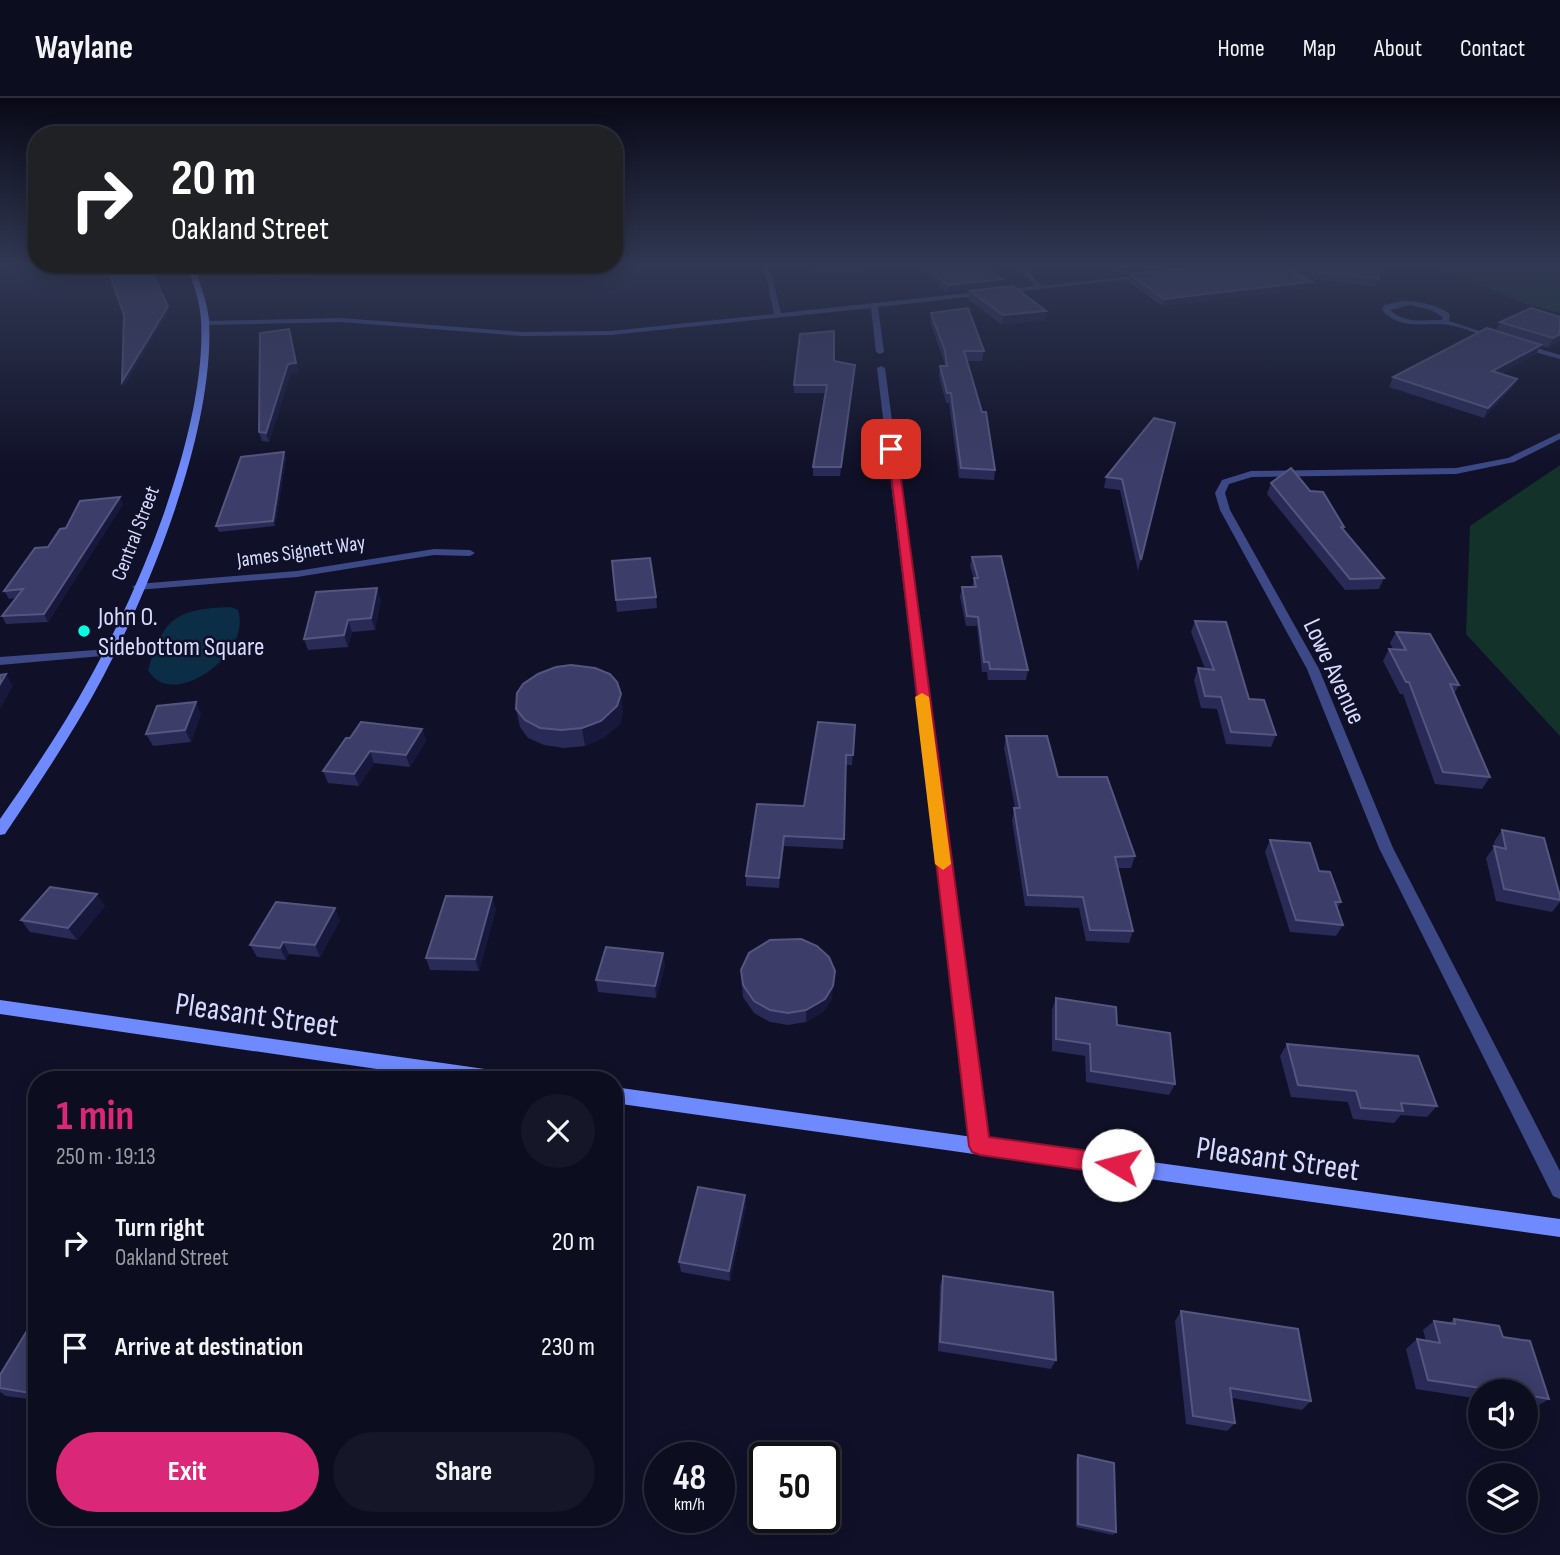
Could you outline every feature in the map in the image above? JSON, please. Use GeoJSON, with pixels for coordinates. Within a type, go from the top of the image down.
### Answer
{"type":"FeatureCollection","features":[{"type":"Feature","properties":{"kind":"main road","name":"Central Street"},"geometry":{"type":"LineString","coordinates":[[0,830],[36,778],[109,653],[159,537],[199,397],[204,332]]}},
{"type":"Feature","properties":{"kind":"main road","name":"Pleasant Street"},"geometry":{"type":"LineString","coordinates":[[0,1007],[444,1071]]}},
{"type":"Feature","properties":{"kind":"main road","name":"Pleasant Street"},"geometry":{"type":"LineString","coordinates":[[623,1096],[1560,1228]]}},
{"type":"Feature","properties":{"kind":"street"},"geometry":{"type":"LineString","coordinates":[[496,332],[605,332]]}},
{"type":"Feature","properties":{"kind":"street"},"geometry":{"type":"LineString","coordinates":[[877,332],[880,352]]}},
{"type":"Feature","properties":{"kind":"street"},"geometry":{"type":"LineString","coordinates":[[1480,332],[1560,357]]}},
{"type":"Feature","properties":{"kind":"street"},"geometry":{"type":"LineString","coordinates":[[881,368],[980,1146]]}},
{"type":"Feature","properties":{"kind":"street","name":"Lowe Avenue"},"geometry":{"type":"LineString","coordinates":[[1560,436],[1511,460],[1476,468],[1431,473],[1251,474],[1225,482],[1220,493],[1225,510],[1313,668],[1386,848],[1560,1190]]}},
{"type":"Feature","properties":{"kind":"street","name":"James Signett Way"},"geometry":{"type":"LineString","coordinates":[[137,587],[297,574],[435,552],[470,553]]}},
{"type":"Feature","properties":{"kind":"street"},"geometry":{"type":"LineString","coordinates":[[0,661],[109,653]]}},
{"type":"Feature","properties":{"kind":"green space"},"geometry":{"type":"Polygon","coordinates":[[[1560,465],[1560,736],[1466,634],[1470,526],[1560,465]]]}},
{"type":"Feature","properties":{"kind":"water"},"geometry":{"type":"Polygon","coordinates":[[[231,607],[238,610],[239,627],[234,644],[207,672],[191,681],[174,685],[159,681],[148,670],[160,638],[175,619],[197,610],[231,607]]]}},
{"type":"Feature","properties":{"kind":"building"},"geometry":{"type":"Polygon","coordinates":[[[123,332],[152,332],[122,382],[123,332]]]}},
{"type":"Feature","properties":{"kind":"building"},"geometry":{"type":"Polygon","coordinates":[[[290,332],[296,363],[288,364],[266,433],[259,432],[260,333],[290,332]]]}},
{"type":"Feature","properties":{"kind":"building"},"geometry":{"type":"Polygon","coordinates":[[[834,332],[834,361],[855,365],[841,467],[813,467],[827,385],[794,385],[800,334],[834,332]]]}},
{"type":"Feature","properties":{"kind":"building"},"geometry":{"type":"Polygon","coordinates":[[[938,332],[977,332],[984,351],[964,351],[982,412],[986,412],[995,470],[961,468],[951,393],[947,393],[940,366],[947,366],[938,332]]]}},
{"type":"Feature","properties":{"kind":"building"},"geometry":{"type":"Polygon","coordinates":[[[1479,332],[1500,332],[1541,345],[1492,371],[1517,379],[1488,408],[1393,377],[1479,332]]]}},
{"type":"Feature","properties":{"kind":"building"},"geometry":{"type":"Polygon","coordinates":[[[1533,332],[1560,332],[1553,338],[1533,332]]]}},
{"type":"Feature","properties":{"kind":"building"},"geometry":{"type":"Polygon","coordinates":[[[1154,418],[1175,423],[1141,560],[1122,479],[1106,477],[1154,418]]]}},
{"type":"Feature","properties":{"kind":"building"},"geometry":{"type":"Polygon","coordinates":[[[284,452],[273,521],[216,526],[241,457],[284,452]]]}},
{"type":"Feature","properties":{"kind":"building"},"geometry":{"type":"Polygon","coordinates":[[[1291,468],[1310,491],[1323,492],[1344,527],[1341,527],[1384,578],[1350,579],[1271,483],[1291,468]]]}},
{"type":"Feature","properties":{"kind":"building"},"geometry":{"type":"Polygon","coordinates":[[[120,497],[44,614],[2,616],[23,589],[4,591],[35,548],[48,547],[60,529],[66,528],[80,501],[120,497]]]}},
{"type":"Feature","properties":{"kind":"building"},"geometry":{"type":"Polygon","coordinates":[[[1001,556],[1028,670],[990,669],[989,662],[984,662],[978,617],[967,616],[962,587],[976,587],[974,578],[978,578],[972,557],[1001,556]]]}},
{"type":"Feature","properties":{"kind":"building"},"geometry":{"type":"Polygon","coordinates":[[[650,558],[656,597],[616,600],[612,561],[650,558]]]}},
{"type":"Feature","properties":{"kind":"building"},"geometry":{"type":"Polygon","coordinates":[[[377,588],[371,618],[348,620],[344,635],[304,639],[316,592],[377,588]]]}},
{"type":"Feature","properties":{"kind":"building"},"geometry":{"type":"Polygon","coordinates":[[[1195,621],[1226,622],[1249,699],[1264,700],[1276,735],[1231,732],[1221,697],[1205,696],[1198,668],[1214,670],[1195,621]]]}},
{"type":"Feature","properties":{"kind":"building"},"geometry":{"type":"Polygon","coordinates":[[[1396,632],[1430,634],[1459,685],[1450,684],[1490,777],[1443,772],[1409,682],[1406,682],[1389,649],[1406,650],[1396,632]]]}},
{"type":"Feature","properties":{"kind":"building"},"geometry":{"type":"Polygon","coordinates":[[[571,665],[595,668],[610,674],[617,682],[621,694],[617,706],[601,721],[582,728],[540,728],[525,720],[516,709],[517,693],[523,684],[538,674],[571,665]]]}},
{"type":"Feature","properties":{"kind":"building"},"geometry":{"type":"Polygon","coordinates":[[[196,702],[185,730],[146,734],[157,706],[196,702]]]}},
{"type":"Feature","properties":{"kind":"building"},"geometry":{"type":"Polygon","coordinates":[[[361,722],[422,729],[406,755],[370,751],[354,774],[323,771],[346,738],[350,738],[361,722]]]}},
{"type":"Feature","properties":{"kind":"building"},"geometry":{"type":"Polygon","coordinates":[[[818,722],[855,725],[853,755],[846,755],[844,839],[784,836],[779,878],[746,876],[757,804],[804,806],[818,722]]]}},
{"type":"Feature","properties":{"kind":"building"},"geometry":{"type":"Polygon","coordinates":[[[1006,736],[1047,736],[1058,777],[1107,777],[1135,856],[1115,857],[1133,931],[1090,930],[1083,897],[1028,895],[1014,808],[1020,808],[1006,736]]]}},
{"type":"Feature","properties":{"kind":"building"},"geometry":{"type":"Polygon","coordinates":[[[1502,830],[1544,838],[1560,900],[1504,889],[1494,846],[1506,849],[1502,830]]]}},
{"type":"Feature","properties":{"kind":"building"},"geometry":{"type":"Polygon","coordinates":[[[1270,840],[1310,843],[1319,871],[1330,872],[1341,902],[1335,902],[1343,925],[1296,920],[1270,840]]]}},
{"type":"Feature","properties":{"kind":"building"},"geometry":{"type":"Polygon","coordinates":[[[50,887],[97,894],[68,928],[21,920],[50,887]]]}},
{"type":"Feature","properties":{"kind":"building"},"geometry":{"type":"Polygon","coordinates":[[[446,896],[492,897],[475,959],[426,958],[446,896]]]}},
{"type":"Feature","properties":{"kind":"building"},"geometry":{"type":"Polygon","coordinates":[[[276,902],[335,908],[315,945],[283,942],[280,948],[250,945],[276,902]]]}},
{"type":"Feature","properties":{"kind":"building"},"geometry":{"type":"Polygon","coordinates":[[[801,939],[817,946],[829,957],[835,971],[833,986],[825,999],[806,1010],[788,1013],[770,1010],[754,1001],[743,985],[741,970],[749,953],[770,940],[801,939]]]}},
{"type":"Feature","properties":{"kind":"building"},"geometry":{"type":"Polygon","coordinates":[[[606,947],[663,953],[655,986],[596,980],[606,947]]]}},
{"type":"Feature","properties":{"kind":"building"},"geometry":{"type":"Polygon","coordinates":[[[1056,998],[1116,1007],[1117,1025],[1170,1033],[1175,1084],[1091,1071],[1090,1044],[1056,1039],[1056,998]]]}},
{"type":"Feature","properties":{"kind":"building"},"geometry":{"type":"Polygon","coordinates":[[[1287,1044],[1418,1056],[1437,1106],[1401,1103],[1403,1111],[1361,1108],[1356,1091],[1298,1085],[1287,1044]]]}},
{"type":"Feature","properties":{"kind":"building"},"geometry":{"type":"Polygon","coordinates":[[[698,1187],[745,1195],[729,1271],[679,1262],[698,1187]]]}},
{"type":"Feature","properties":{"kind":"building"},"geometry":{"type":"Polygon","coordinates":[[[943,1276],[1053,1292],[1056,1360],[940,1342],[943,1276]]]}},
{"type":"Feature","properties":{"kind":"building"},"geometry":{"type":"Polygon","coordinates":[[[1181,1311],[1298,1329],[1311,1401],[1230,1388],[1235,1423],[1193,1416],[1181,1311]]]}},
{"type":"Feature","properties":{"kind":"building"},"geometry":{"type":"Polygon","coordinates":[[[1454,1319],[1499,1326],[1503,1337],[1530,1341],[1549,1399],[1538,1397],[1538,1379],[1468,1379],[1468,1386],[1428,1380],[1417,1339],[1440,1343],[1434,1321],[1455,1324],[1454,1319]]]}},
{"type":"Feature","properties":{"kind":"building"},"geometry":{"type":"Polygon","coordinates":[[[28,1329],[28,1393],[0,1388],[0,1375],[28,1329]]]}},
{"type":"Feature","properties":{"kind":"building"},"geometry":{"type":"Polygon","coordinates":[[[1078,1455],[1114,1463],[1116,1532],[1078,1524],[1078,1455]]]}},
{"type":"Feature","properties":{"kind":"slow traffic"},"geometry":{"type":"LineString","coordinates":[[922,697],[943,864]]}},
{"type":"Feature","properties":{"kind":"place","name":"John O. Sidebottom Square"},"geometry":{"type":"Point","coordinates":[84,631]}},
{"type":"Feature","properties":{"kind":"route"},"geometry":{"type":"LineString","coordinates":[[891,449],[980,1146],[1118,1165]]}}]}
